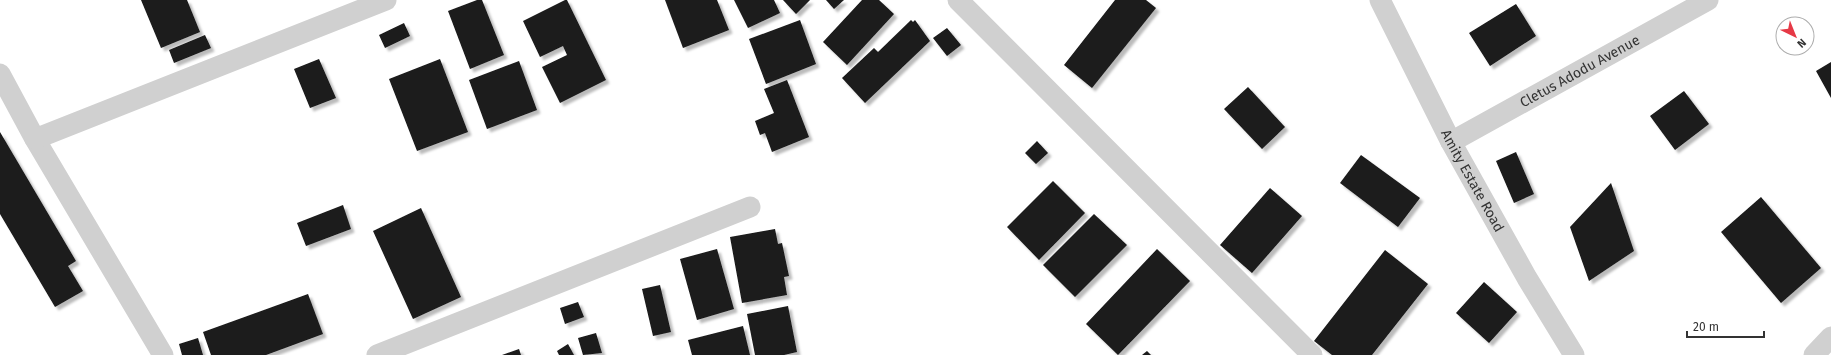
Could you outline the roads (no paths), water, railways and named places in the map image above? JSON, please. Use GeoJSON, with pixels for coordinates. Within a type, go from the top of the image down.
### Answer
{"type":"FeatureCollection","features":[{"type":"Feature","properties":{"kind":"street"},"geometry":{"type":"LineString","coordinates":[[35,139],[386,0]]}},
{"type":"Feature","properties":{"kind":"street"},"geometry":{"type":"LineString","coordinates":[[958,0],[1312,355]]}},
{"type":"Feature","properties":{"kind":"street","name":"Amity Estate Road"},"geometry":{"type":"LineString","coordinates":[[1380,0],[1451,142],[1527,278],[1574,355]]}},
{"type":"Feature","properties":{"kind":"street","name":"Cletus Adodu Avenue"},"geometry":{"type":"LineString","coordinates":[[1451,142],[1708,0]]}},
{"type":"Feature","properties":{"kind":"street"},"geometry":{"type":"LineString","coordinates":[[0,74],[35,139],[164,355]]}},
{"type":"Feature","properties":{"kind":"street"},"geometry":{"type":"LineString","coordinates":[[377,355],[750,207]]}},
{"type":"Feature","properties":{"kind":"street"},"geometry":{"type":"LineString","coordinates":[[1814,355],[1831,337]]}}]}
